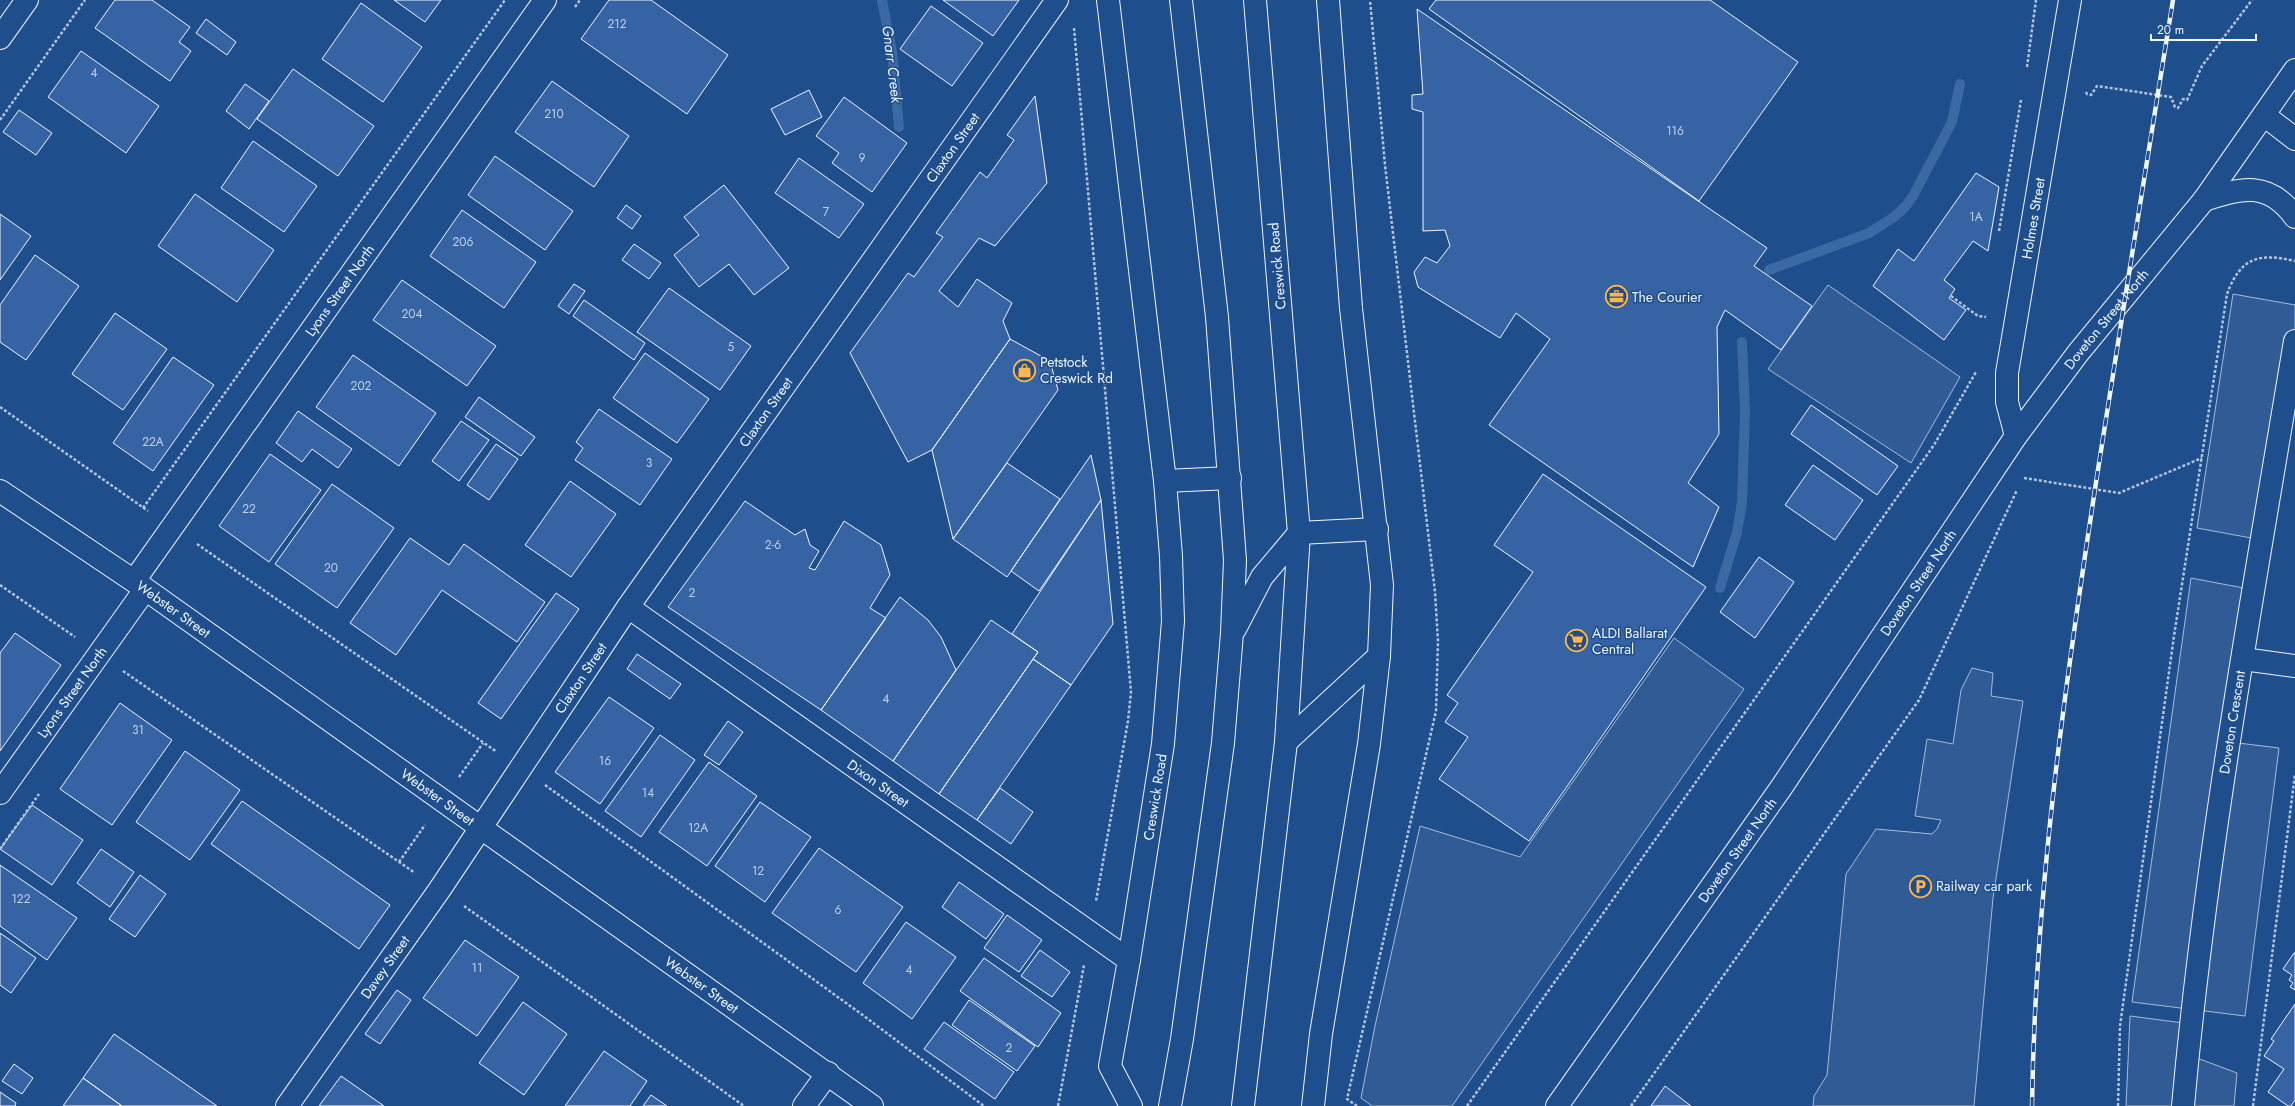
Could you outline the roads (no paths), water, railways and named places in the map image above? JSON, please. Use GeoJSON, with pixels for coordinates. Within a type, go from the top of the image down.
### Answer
{"type":"FeatureCollection","features":[{"type":"Feature","properties":{"kind":"main road"},"geometry":{"type":"LineString","coordinates":[[0,38],[27,0]]}},
{"type":"Feature","properties":{"kind":"main road","name":"Lyons Street North"},"geometry":{"type":"LineString","coordinates":[[0,793],[139,586],[545,0]]}},
{"type":"Feature","properties":{"kind":"main road","name":"Claxton Street"},"geometry":{"type":"LineString","coordinates":[[481,828],[522,769],[628,607],[1057,0]]}},
{"type":"Feature","properties":{"kind":"main road","name":"Creswick Road"},"geometry":{"type":"LineString","coordinates":[[1108,0],[1165,481],[1172,556],[1173,621],[1163,744],[1129,960],[1110,1066],[1131,1106]]}},
{"type":"Feature","properties":{"kind":"main road"},"geometry":{"type":"LineString","coordinates":[[1170,1106],[1182,1039],[1223,743],[1232,633],[1235,560],[1217,317],[1181,0]]}},
{"type":"Feature","properties":{"kind":"main road","name":"Creswick Road"},"geometry":{"type":"LineString","coordinates":[[1243,1106],[1286,742],[1299,533],[1255,0]]}},
{"type":"Feature","properties":{"kind":"main road"},"geometry":{"type":"LineString","coordinates":[[1313,1106],[1321,1034],[1369,744],[1379,656],[1382,585],[1352,308],[1328,0]]}},
{"type":"Feature","properties":{"kind":"main road","name":"Holmes Street"},"geometry":{"type":"LineString","coordinates":[[2016,436],[2007,402],[2007,372],[2070,0]]}},
{"type":"Feature","properties":{"kind":"main road","name":"Doveton Street North"},"geometry":{"type":"LineString","coordinates":[[1557,1106],[1781,788],[2016,436],[2078,353],[2204,200],[2295,70]]}},
{"type":"Feature","properties":{"kind":"main road"},"geometry":{"type":"LineString","coordinates":[[2264,114],[2295,139]]}},
{"type":"Feature","properties":{"kind":"main road"},"geometry":{"type":"LineString","coordinates":[[2204,200],[2238,190],[2259,190],[2278,198],[2295,217]]}},
{"type":"Feature","properties":{"kind":"main road","name":"Doveton Crescent"},"geometry":{"type":"LineString","coordinates":[[2183,1106],[2191,1024],[2211,862],[2242,659],[2295,341]]}},
{"type":"Feature","properties":{"kind":"main road"},"geometry":{"type":"LineString","coordinates":[[1165,481],[1230,478]]}},
{"type":"Feature","properties":{"kind":"main road","name":"Webster Street"},"geometry":{"type":"LineString","coordinates":[[0,491],[139,586],[828,1073],[872,1106]]}},
{"type":"Feature","properties":{"kind":"main road"},"geometry":{"type":"LineString","coordinates":[[1232,633],[1262,578],[1299,533],[1377,529]]}},
{"type":"Feature","properties":{"kind":"main road","name":"Dixon Street"},"geometry":{"type":"LineString","coordinates":[[628,607],[1129,960]]}},
{"type":"Feature","properties":{"kind":"main road"},"geometry":{"type":"LineString","coordinates":[[1286,742],[1379,656]]}},
{"type":"Feature","properties":{"kind":"main road"},"geometry":{"type":"LineString","coordinates":[[2242,659],[2295,666]]}},
{"type":"Feature","properties":{"kind":"main road","name":"Davey Street"},"geometry":{"type":"LineString","coordinates":[[287,1106],[440,889],[481,828]]}},
{"type":"Feature","properties":{"kind":"main road"},"geometry":{"type":"LineString","coordinates":[[804,1106],[828,1073]]}},
{"type":"Feature","properties":{"kind":"waterway","name":"Gnarr Creek"},"geometry":{"type":"LineString","coordinates":[[882,0],[892,52],[899,127]]}},
{"type":"Feature","properties":{"kind":"waterway"},"geometry":{"type":"LineString","coordinates":[[1769,270],[1869,233],[1894,217],[1905,207],[1913,196],[1952,122],[1960,84]]}},
{"type":"Feature","properties":{"kind":"waterway"},"geometry":{"type":"LineString","coordinates":[[1720,588],[1737,532],[1742,503],[1745,411],[1742,342]]}},
{"type":"Feature","properties":{"kind":"railway"},"geometry":{"type":"LineString","coordinates":[[2032,1106],[2034,1027],[2045,869],[2063,712],[2097,476],[2173,0]]}},
{"type":"Feature","properties":{"kind":"place","name":"The Courier"},"geometry":{"type":"Point","coordinates":[1616,297]}},
{"type":"Feature","properties":{"kind":"place","name":"Petstock Creswick Rd"},"geometry":{"type":"Point","coordinates":[1024,370]}},
{"type":"Feature","properties":{"kind":"place","name":"ALDI Ballarat Central"},"geometry":{"type":"Point","coordinates":[1577,641]}},
{"type":"Feature","properties":{"kind":"place","name":"Railway car park"},"geometry":{"type":"Point","coordinates":[1920,886]}}]}
